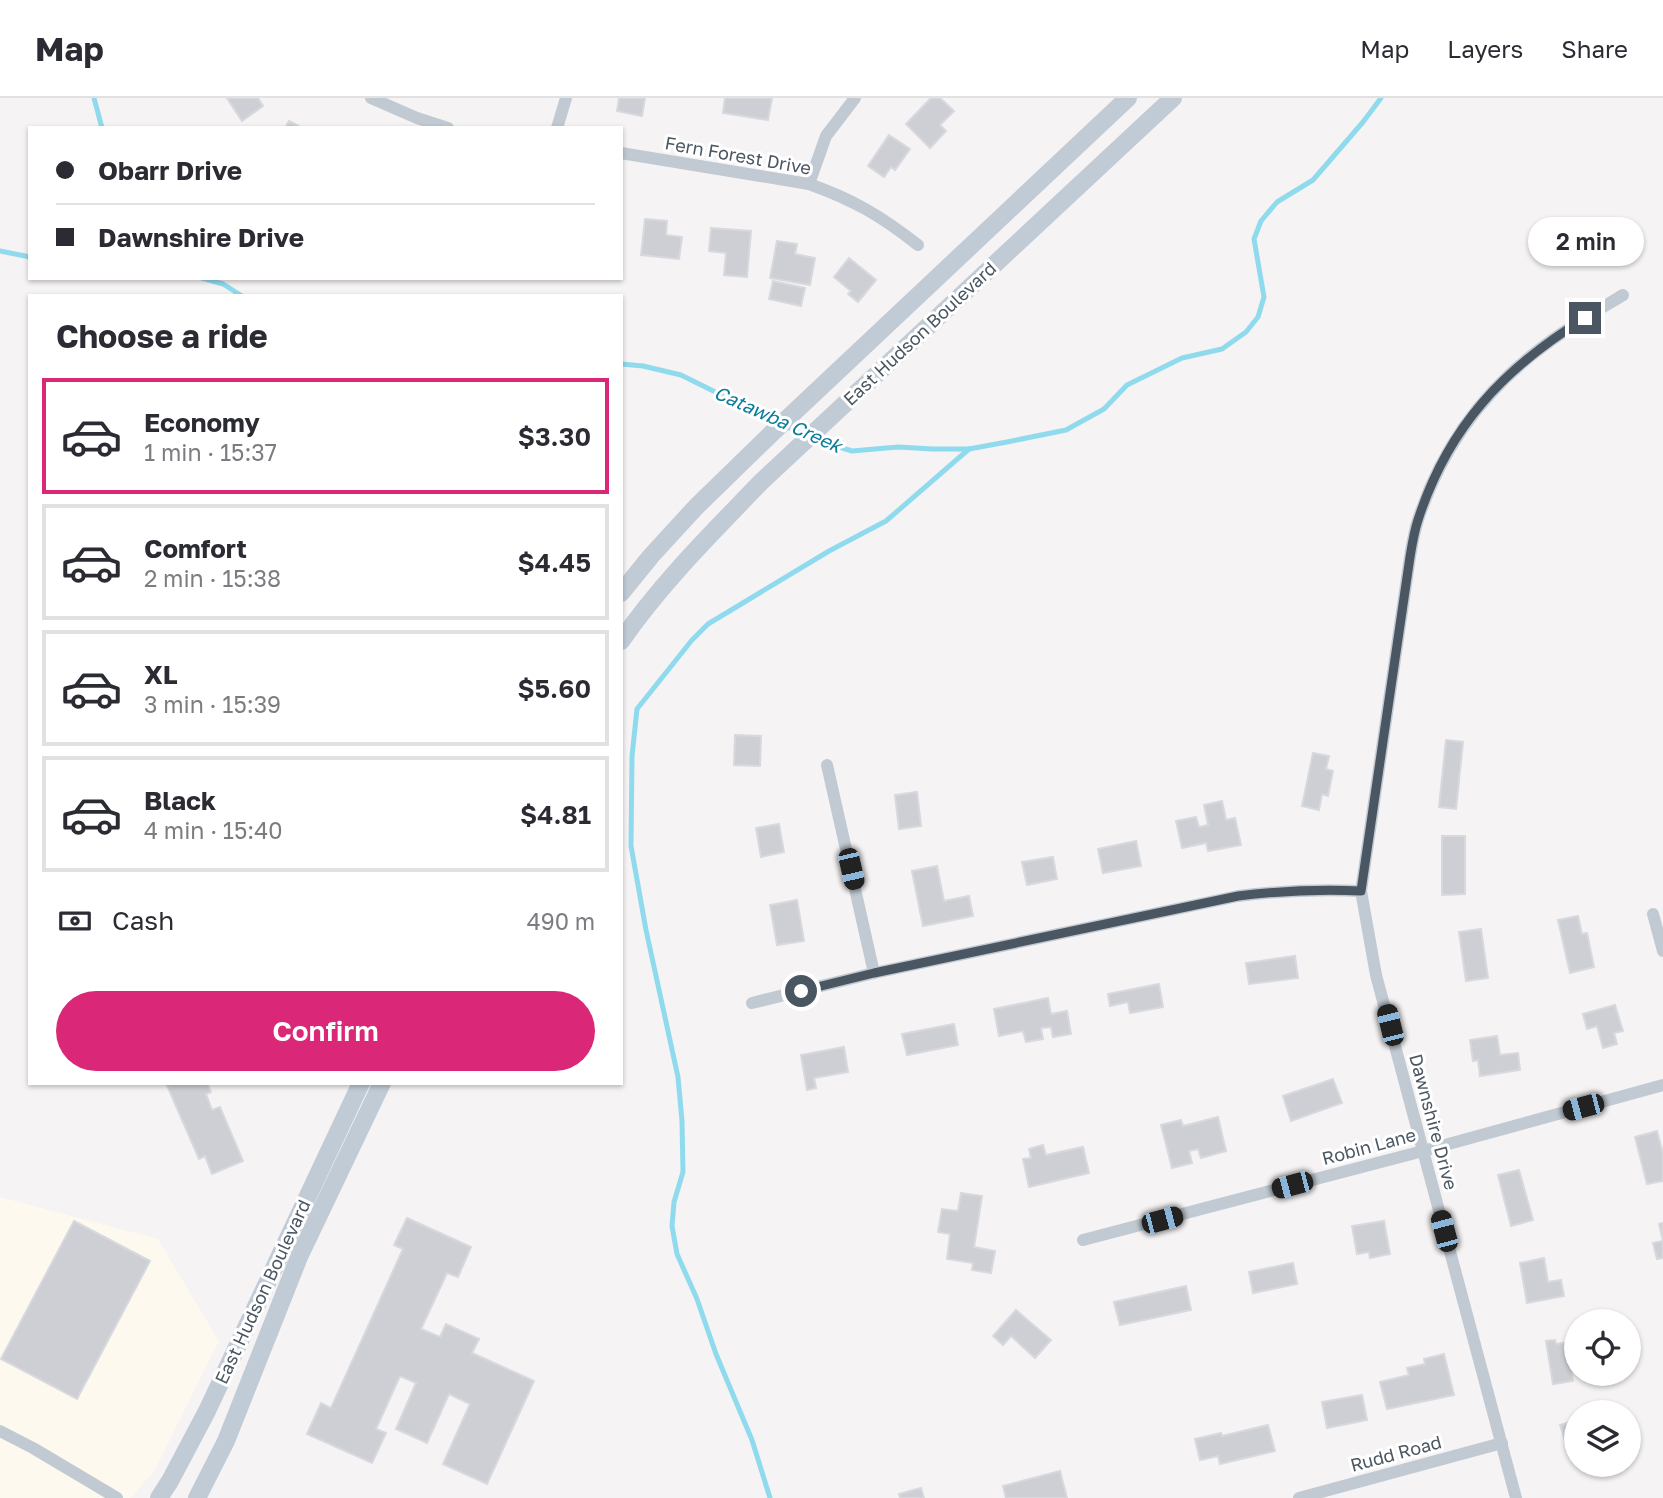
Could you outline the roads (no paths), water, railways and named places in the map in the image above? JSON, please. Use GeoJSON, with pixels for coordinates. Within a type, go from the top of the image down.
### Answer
{"type":"FeatureCollection","features":[{"type":"Feature","properties":{"kind":"main road","name":"East Hudson Boulevard"},"geometry":{"type":"LineString","coordinates":[[623,591],[696,507],[1128,98]]}},
{"type":"Feature","properties":{"kind":"main road","name":"East Hudson Boulevard"},"geometry":{"type":"LineString","coordinates":[[623,637],[666,582],[761,482],[1172,98]]}},
{"type":"Feature","properties":{"kind":"main road","name":"East Hudson Boulevard"},"geometry":{"type":"LineString","coordinates":[[159,1498],[207,1411],[360,1085]]}},
{"type":"Feature","properties":{"kind":"main road","name":"East Hudson Boulevard"},"geometry":{"type":"LineString","coordinates":[[197,1498],[226,1441],[299,1257],[381,1085]]}},
{"type":"Feature","properties":{"kind":"street"},"geometry":{"type":"LineString","coordinates":[[372,98],[442,126]]}},
{"type":"Feature","properties":{"kind":"street"},"geometry":{"type":"LineString","coordinates":[[558,126],[566,98]]}},
{"type":"Feature","properties":{"kind":"street"},"geometry":{"type":"LineString","coordinates":[[809,184],[826,136],[855,98]]}},
{"type":"Feature","properties":{"kind":"street","name":"Fern Forest Drive"},"geometry":{"type":"LineString","coordinates":[[623,153],[809,184],[874,212],[918,245]]}},
{"type":"Feature","properties":{"kind":"street","name":"Dawnshire Drive"},"geometry":{"type":"LineString","coordinates":[[1516,1498],[1376,975],[1361,891],[1410,557],[1417,522],[1434,477],[1467,420],[1508,375],[1567,330],[1623,295]]}},
{"type":"Feature","properties":{"kind":"street"},"geometry":{"type":"LineString","coordinates":[[827,765],[874,973]]}},
{"type":"Feature","properties":{"kind":"street"},"geometry":{"type":"LineString","coordinates":[[752,1003],[874,973],[1238,896],[1269,892],[1361,891]]}},
{"type":"Feature","properties":{"kind":"street"},"geometry":{"type":"LineString","coordinates":[[1653,914],[1663,951]]}},
{"type":"Feature","properties":{"kind":"street","name":"Robin Lane"},"geometry":{"type":"LineString","coordinates":[[1083,1240],[1423,1151],[1663,1084]]}},
{"type":"Feature","properties":{"kind":"street"},"geometry":{"type":"LineString","coordinates":[[0,1431],[117,1498]]}},
{"type":"Feature","properties":{"kind":"street","name":"Rudd Road"},"geometry":{"type":"LineString","coordinates":[[1299,1498],[1502,1443]]}},
{"type":"Feature","properties":{"kind":"waterway"},"geometry":{"type":"LineString","coordinates":[[94,98],[101,126]]}},
{"type":"Feature","properties":{"kind":"waterway","name":"Catawba Creek"},"geometry":{"type":"LineString","coordinates":[[814,439],[852,451],[898,447],[969,449],[1066,430],[1104,409],[1127,385],[1182,358],[1222,349],[1246,332],[1258,317],[1264,297],[1254,239],[1261,221],[1277,202],[1313,180],[1381,98]]}},
{"type":"Feature","properties":{"kind":"waterway","name":"Catawba Creek"},"geometry":{"type":"LineString","coordinates":[[0,251],[28,257]]}},
{"type":"Feature","properties":{"kind":"waterway","name":"Catawba Creek"},"geometry":{"type":"LineString","coordinates":[[209,280],[223,284],[239,294]]}},
{"type":"Feature","properties":{"kind":"waterway","name":"Catawba Creek"},"geometry":{"type":"LineString","coordinates":[[623,364],[681,375],[776,422]]}},
{"type":"Feature","properties":{"kind":"waterway","name":"Catawba Creek"},"geometry":{"type":"LineString","coordinates":[[785,426],[805,435]]}},
{"type":"Feature","properties":{"kind":"waterway"},"geometry":{"type":"LineString","coordinates":[[770,1498],[752,1440],[677,1254],[672,1226],[674,1202],[683,1172],[682,1121],[678,1077],[631,846],[632,756],[637,709],[708,624],[829,551],[886,521],[969,449]]}}]}
